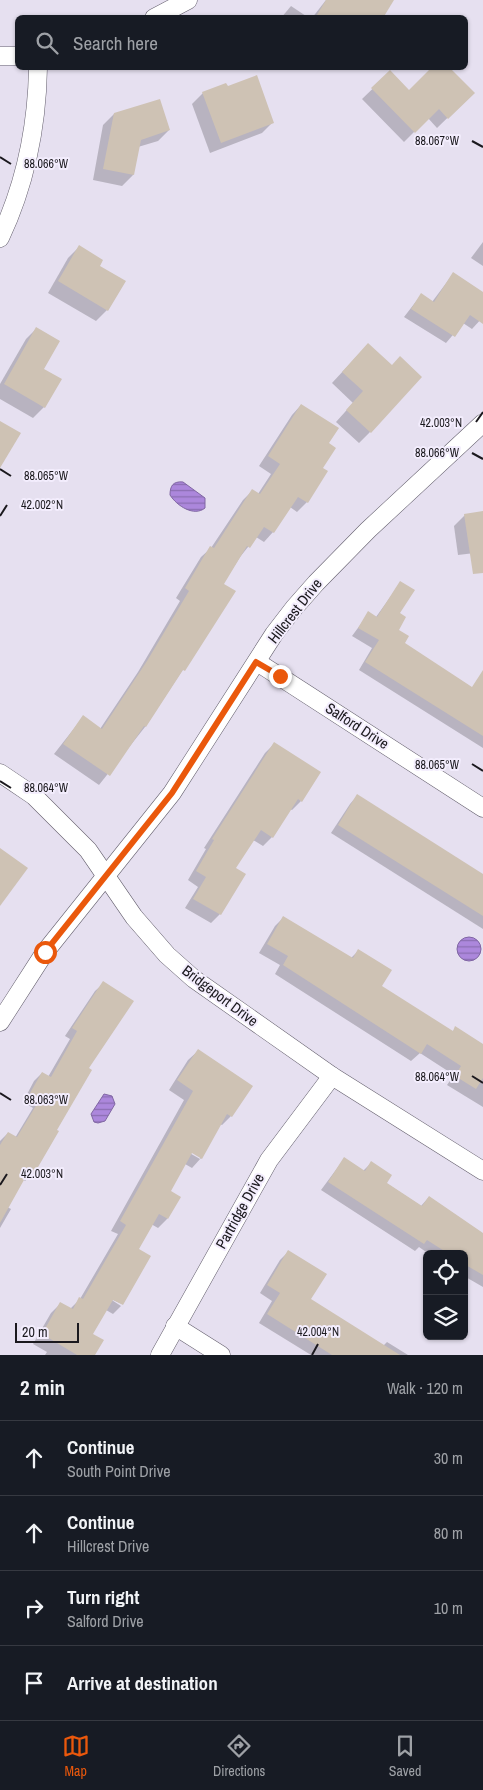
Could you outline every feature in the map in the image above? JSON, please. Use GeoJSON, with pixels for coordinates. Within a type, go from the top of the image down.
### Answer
{"type":"FeatureCollection","features":[{"type":"Feature","properties":{"kind":"street"},"geometry":{"type":"LineString","coordinates":[[160,15],[188,0]]}},
{"type":"Feature","properties":{"kind":"street"},"geometry":{"type":"LineString","coordinates":[[0,56],[15,56]]}},
{"type":"Feature","properties":{"kind":"street"},"geometry":{"type":"LineString","coordinates":[[0,238],[8,221],[29,152],[38,102],[38,70]]}},
{"type":"Feature","properties":{"kind":"street","name":"Hillcrest Drive"},"geometry":{"type":"LineString","coordinates":[[0,1022],[45,952],[172,793],[256,662],[294,608],[316,583],[483,423]]}},
{"type":"Feature","properties":{"kind":"street","name":"Salford Drive"},"geometry":{"type":"LineString","coordinates":[[256,662],[483,808]]}},
{"type":"Feature","properties":{"kind":"street","name":"Bridgeport Drive"},"geometry":{"type":"LineString","coordinates":[[0,773],[34,796],[88,850],[134,917],[174,961],[222,999],[332,1076],[483,1171]]}},
{"type":"Feature","properties":{"kind":"street","name":"Partridge Drive"},"geometry":{"type":"LineString","coordinates":[[160,1355],[268,1160],[332,1076]]}},
{"type":"Feature","properties":{"kind":"street"},"geometry":{"type":"LineString","coordinates":[[175,1326],[221,1355]]}},
{"type":"Feature","properties":{"kind":"shaded area"},"geometry":{"type":"Polygon","coordinates":[[[183,482],[205,498],[205,508],[191,511],[173,499],[170,495],[171,487],[174,483],[183,482]]]}},
{"type":"Feature","properties":{"kind":"shaded area"},"geometry":{"type":"Polygon","coordinates":[[[469,937],[477,941],[481,949],[477,957],[469,961],[461,957],[457,949],[461,941],[469,937]]]}},
{"type":"Feature","properties":{"kind":"shaded area"},"geometry":{"type":"Polygon","coordinates":[[[104,1094],[112,1096],[115,1104],[105,1121],[94,1122],[91,1114],[104,1094]]]}},
{"type":"Feature","properties":{"kind":"building"},"geometry":{"type":"Polygon","coordinates":[[[326,0],[394,0],[385,15],[317,15],[326,0]]]}},
{"type":"Feature","properties":{"kind":"building"},"geometry":{"type":"Polygon","coordinates":[[[390,70],[409,90],[429,70],[452,70],[475,93],[448,119],[439,109],[415,133],[371,88],[390,70]]]}},
{"type":"Feature","properties":{"kind":"building"},"geometry":{"type":"Polygon","coordinates":[[[257,75],[274,123],[221,143],[202,92],[226,83],[228,86],[257,75]]]}},
{"type":"Feature","properties":{"kind":"building"},"geometry":{"type":"Polygon","coordinates":[[[160,99],[170,130],[141,140],[134,175],[103,169],[114,113],[160,99]]]}},
{"type":"Feature","properties":{"kind":"building"},"geometry":{"type":"Polygon","coordinates":[[[79,245],[103,260],[100,266],[126,281],[108,311],[58,281],[79,245]]]}},
{"type":"Feature","properties":{"kind":"building"},"geometry":{"type":"Polygon","coordinates":[[[453,272],[483,292],[483,324],[470,315],[455,337],[411,309],[421,293],[434,302],[453,272]]]}},
{"type":"Feature","properties":{"kind":"building"},"geometry":{"type":"Polygon","coordinates":[[[36,327],[60,341],[44,369],[62,379],[45,408],[4,384],[36,327]]]}},
{"type":"Feature","properties":{"kind":"building"},"geometry":{"type":"Polygon","coordinates":[[[368,343],[392,365],[400,356],[422,377],[371,433],[346,410],[363,391],[342,372],[368,343]]]}},
{"type":"Feature","properties":{"kind":"building"},"geometry":{"type":"Polygon","coordinates":[[[301,404],[339,428],[329,443],[336,448],[323,468],[328,471],[308,503],[298,497],[274,533],[264,527],[250,548],[247,546],[224,584],[236,591],[185,671],[183,670],[146,727],[144,726],[110,776],[63,744],[83,715],[102,729],[147,661],[189,591],[185,588],[210,546],[214,548],[252,489],[260,494],[280,464],[268,456],[301,404]]]}},
{"type":"Feature","properties":{"kind":"building"},"geometry":{"type":"Polygon","coordinates":[[[0,421],[21,433],[0,468],[0,421]]]}},
{"type":"Feature","properties":{"kind":"building"},"geometry":{"type":"Polygon","coordinates":[[[483,511],[483,573],[473,574],[464,514],[483,511]]]}},
{"type":"Feature","properties":{"kind":"building"},"geometry":{"type":"Polygon","coordinates":[[[400,581],[415,590],[400,613],[406,617],[399,630],[409,636],[405,643],[472,687],[483,670],[483,736],[365,662],[379,640],[358,628],[368,611],[377,617],[400,581]]]}},
{"type":"Feature","properties":{"kind":"building"},"geometry":{"type":"Polygon","coordinates":[[[274,742],[321,772],[302,802],[298,799],[273,838],[261,830],[236,868],[246,874],[221,915],[193,899],[206,877],[196,871],[214,840],[212,839],[274,742]]]}},
{"type":"Feature","properties":{"kind":"building"},"geometry":{"type":"Polygon","coordinates":[[[357,794],[483,874],[483,916],[338,825],[357,794]]]}},
{"type":"Feature","properties":{"kind":"building"},"geometry":{"type":"Polygon","coordinates":[[[0,848],[28,868],[0,906],[0,848]]]}},
{"type":"Feature","properties":{"kind":"building"},"geometry":{"type":"Polygon","coordinates":[[[283,916],[353,958],[358,949],[392,970],[382,986],[453,1031],[455,1026],[483,1044],[483,1078],[476,1089],[455,1076],[461,1066],[427,1044],[421,1054],[283,965],[288,956],[267,944],[283,916]]]}},
{"type":"Feature","properties":{"kind":"building"},"geometry":{"type":"Polygon","coordinates":[[[103,981],[134,1001],[89,1068],[92,1070],[57,1130],[59,1131],[34,1174],[29,1171],[0,1223],[0,1145],[8,1132],[17,1137],[40,1099],[30,1093],[42,1072],[51,1077],[77,1031],[72,1028],[103,981]]]}},
{"type":"Feature","properties":{"kind":"building"},"geometry":{"type":"Polygon","coordinates":[[[198,1049],[253,1086],[232,1117],[227,1114],[202,1159],[192,1153],[171,1191],[181,1197],[168,1219],[159,1214],[139,1249],[151,1256],[123,1305],[113,1300],[93,1334],[104,1340],[95,1355],[77,1355],[42,1334],[60,1302],[73,1309],[79,1297],[83,1299],[126,1225],[120,1221],[193,1091],[177,1080],[198,1049]]]}},
{"type":"Feature","properties":{"kind":"building"},"geometry":{"type":"Polygon","coordinates":[[[344,1157],[365,1171],[371,1161],[392,1175],[387,1183],[422,1206],[429,1196],[483,1233],[483,1275],[468,1266],[468,1250],[443,1250],[427,1240],[424,1244],[328,1182],[344,1157]]]}},
{"type":"Feature","properties":{"kind":"building"},"geometry":{"type":"Polygon","coordinates":[[[288,1250],[327,1274],[311,1299],[400,1355],[332,1355],[267,1314],[280,1293],[267,1285],[288,1250]]]}},
{"type":"Feature","properties":{"kind":"route"},"geometry":{"type":"LineString","coordinates":[[45,952],[172,793],[256,662],[280,676]]}}]}
